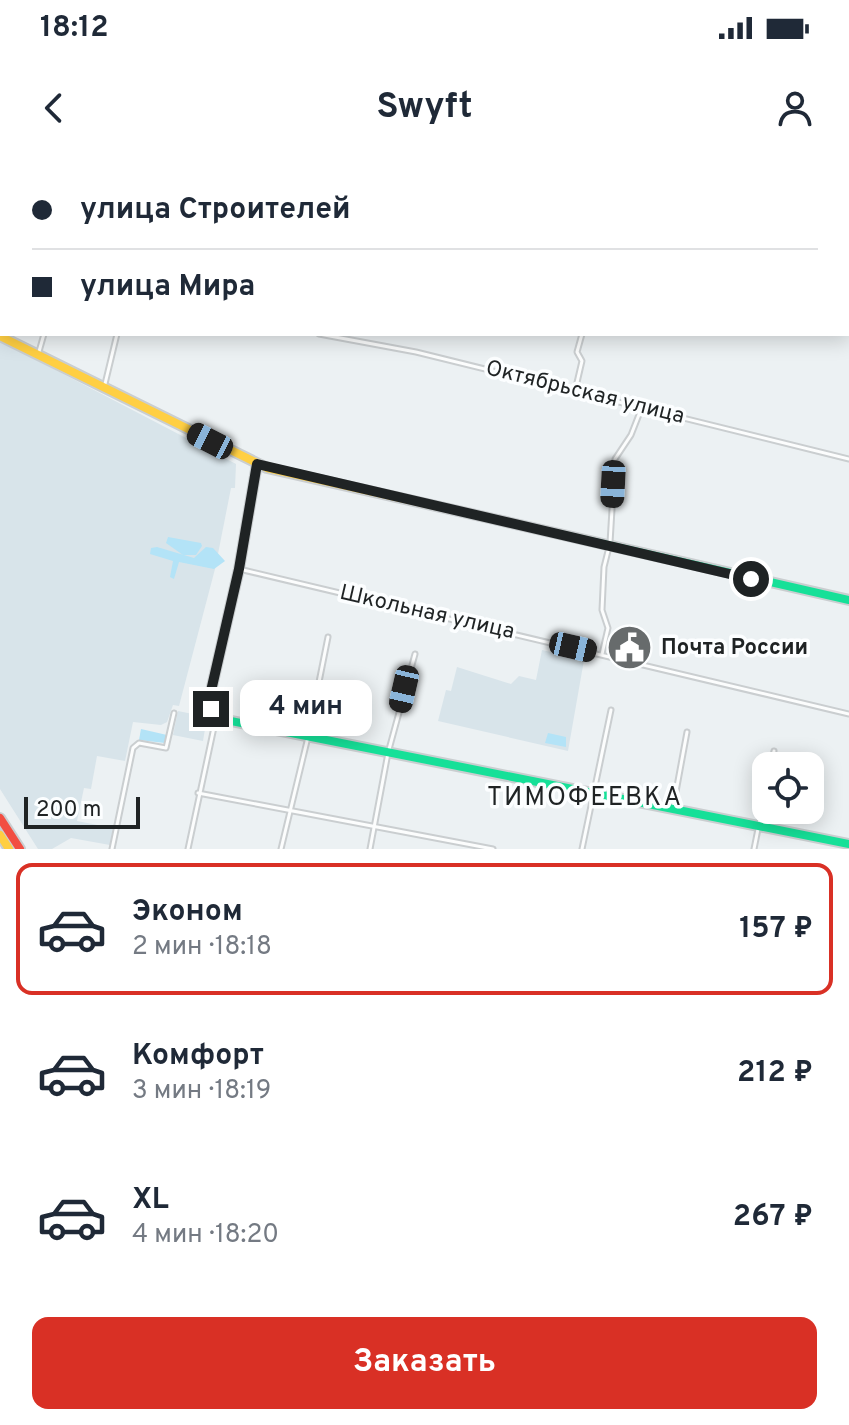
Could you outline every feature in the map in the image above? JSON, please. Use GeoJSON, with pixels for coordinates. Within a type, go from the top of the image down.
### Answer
{"type":"FeatureCollection","features":[{"type":"Feature","properties":{"kind":"main road"},"geometry":{"type":"LineString","coordinates":[[0,336],[257,464],[332,485],[610,543],[705,569],[849,600]]}},
{"type":"Feature","properties":{"kind":"main road"},"geometry":{"type":"LineString","coordinates":[[257,464],[239,569],[208,704],[216,718],[673,808],[846,846]]}},
{"type":"Feature","properties":{"kind":"main road"},"geometry":{"type":"LineString","coordinates":[[0,818],[20,849]]}},
{"type":"Feature","properties":{"kind":"main road"},"geometry":{"type":"LineString","coordinates":[[0,835],[9,849]]}},
{"type":"Feature","properties":{"kind":"street"},"geometry":{"type":"LineString","coordinates":[[38,355],[43,336]]}},
{"type":"Feature","properties":{"kind":"street"},"geometry":{"type":"LineString","coordinates":[[104,388],[117,336]]}},
{"type":"Feature","properties":{"kind":"street","name":"Октябрьская улица"},"geometry":{"type":"LineString","coordinates":[[330,336],[416,352],[849,459]]}},
{"type":"Feature","properties":{"kind":"street"},"geometry":{"type":"LineString","coordinates":[[575,391],[582,361],[577,352],[581,336]]}},
{"type":"Feature","properties":{"kind":"street"},"geometry":{"type":"LineString","coordinates":[[602,654],[608,628],[602,610],[615,459],[631,435],[642,407]]}},
{"type":"Feature","properties":{"kind":"street","name":"Школьная улица"},"geometry":{"type":"LineString","coordinates":[[239,569],[849,714]]}},
{"type":"Feature","properties":{"kind":"street"},"geometry":{"type":"LineString","coordinates":[[281,849],[328,637]]}},
{"type":"Feature","properties":{"kind":"street"},"geometry":{"type":"LineString","coordinates":[[370,849],[388,753],[415,654]]}},
{"type":"Feature","properties":{"kind":"street"},"geometry":{"type":"LineString","coordinates":[[582,849],[611,710]]}},
{"type":"Feature","properties":{"kind":"street"},"geometry":{"type":"LineString","coordinates":[[112,849],[133,748],[139,743],[166,748],[174,713]]}},
{"type":"Feature","properties":{"kind":"street"},"geometry":{"type":"LineString","coordinates":[[188,849],[216,718]]}},
{"type":"Feature","properties":{"kind":"street"},"geometry":{"type":"LineString","coordinates":[[673,808],[687,732]]}},
{"type":"Feature","properties":{"kind":"street"},"geometry":{"type":"LineString","coordinates":[[198,793],[493,849]]}},
{"type":"Feature","properties":{"kind":"street"},"geometry":{"type":"LineString","coordinates":[[754,849],[759,824]]}},
{"type":"Feature","properties":{"kind":"shaded area"},"geometry":{"type":"Polygon","coordinates":[[[0,341],[236,464],[235,488],[231,488],[215,569],[179,706],[173,705],[167,722],[161,725],[133,722],[125,761],[97,756],[91,789],[84,788],[77,821],[113,828],[110,845],[71,838],[52,849],[38,849],[0,789],[0,341]]]}},
{"type":"Feature","properties":{"kind":"shaded area"},"geometry":{"type":"Polygon","coordinates":[[[168,537],[201,543],[202,546],[196,555],[183,555],[166,543],[168,537]]]}},
{"type":"Feature","properties":{"kind":"shaded area"},"geometry":{"type":"Polygon","coordinates":[[[206,547],[213,548],[225,561],[214,569],[179,562],[174,579],[170,577],[173,561],[150,554],[151,548],[194,558],[206,547]]]}},
{"type":"Feature","properties":{"kind":"shaded area"},"geometry":{"type":"Polygon","coordinates":[[[542,650],[584,660],[568,751],[438,721],[446,690],[451,691],[457,667],[511,684],[519,676],[536,680],[542,650]]]}},
{"type":"Feature","properties":{"kind":"shaded area"},"geometry":{"type":"Polygon","coordinates":[[[178,711],[207,717],[203,741],[173,735],[178,711]]]}},
{"type":"Feature","properties":{"kind":"shaded area"},"geometry":{"type":"Polygon","coordinates":[[[141,729],[167,735],[165,743],[139,740],[141,729]]]}},
{"type":"Feature","properties":{"kind":"shaded area"},"geometry":{"type":"Polygon","coordinates":[[[548,733],[566,737],[566,747],[545,743],[548,733]]]}},
{"type":"Feature","properties":{"kind":"traffic: fast"},"geometry":{"type":"LineString","coordinates":[[257,464],[239,569],[208,704],[216,718],[849,844]]}},
{"type":"Feature","properties":{"kind":"traffic: fast"},"geometry":{"type":"LineString","coordinates":[[498,520],[849,600]]}},
{"type":"Feature","properties":{"kind":"traffic: slow"},"geometry":{"type":"LineString","coordinates":[[0,336],[267,468],[498,520]]}},
{"type":"Feature","properties":{"kind":"traffic: slow"},"geometry":{"type":"LineString","coordinates":[[0,835],[9,849]]}},
{"type":"Feature","properties":{"kind":"traffic: jam"},"geometry":{"type":"LineString","coordinates":[[0,818],[20,849]]}},
{"type":"Feature","properties":{"kind":"place","name":"Почта России"},"geometry":{"type":"Point","coordinates":[630,648]}},
{"type":"Feature","properties":{"kind":"district","name":"ТИМОФЕЕВКА"},"geometry":{"type":"Point","coordinates":[585,798]}},
{"type":"Feature","properties":{"kind":"route"},"geometry":{"type":"LineString","coordinates":[[211,709],[208,704],[239,569],[257,464],[332,485],[610,543],[751,579]]}}]}
